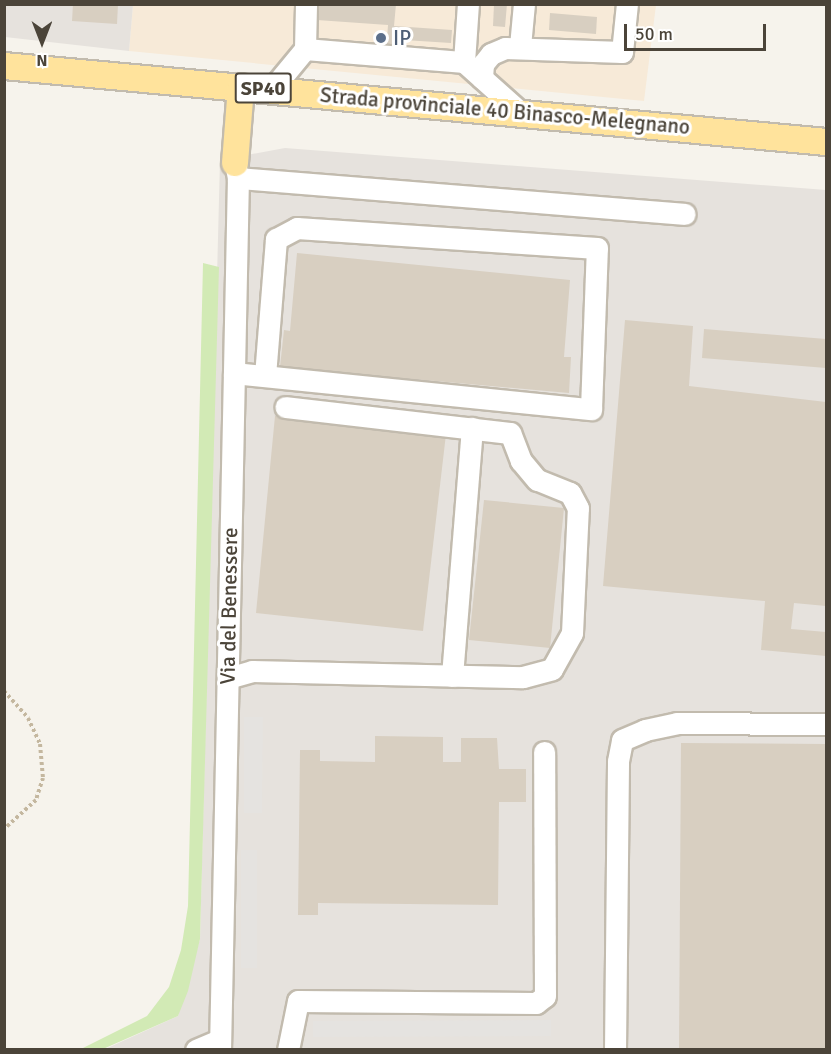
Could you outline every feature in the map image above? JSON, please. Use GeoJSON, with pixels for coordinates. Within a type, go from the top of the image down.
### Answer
{"type":"FeatureCollection","features":[{"type":"Feature","properties":{"kind":"main road","name":"Strada provinciale 40 Binasco-Melegnano"},"geometry":{"type":"LineString","coordinates":[[4,66],[826,142]]}},
{"type":"Feature","properties":{"kind":"main road"},"geometry":{"type":"LineString","coordinates":[[237,170],[241,87]]}},
{"type":"Feature","properties":{"kind":"street"},"geometry":{"type":"LineString","coordinates":[[272,89],[305,48],[306,4]]}},
{"type":"Feature","properties":{"kind":"street"},"geometry":{"type":"LineString","coordinates":[[464,62],[468,4]]}},
{"type":"Feature","properties":{"kind":"street"},"geometry":{"type":"LineString","coordinates":[[520,46],[524,4]]}},
{"type":"Feature","properties":{"kind":"street"},"geometry":{"type":"LineString","coordinates":[[482,78],[483,64],[491,54],[520,46],[622,52],[627,4]]}},
{"type":"Feature","properties":{"kind":"street"},"geometry":{"type":"LineString","coordinates":[[305,48],[464,62],[521,113]]}},
{"type":"Feature","properties":{"kind":"street"},"geometry":{"type":"LineString","coordinates":[[237,170],[685,214]]}},
{"type":"Feature","properties":{"kind":"street","name":"Via del Benessere"},"geometry":{"type":"LineString","coordinates":[[220,1045],[237,170]]}},
{"type":"Feature","properties":{"kind":"street"},"geometry":{"type":"LineString","coordinates":[[234,373],[591,408],[597,248],[297,228],[276,239],[265,375]]}},
{"type":"Feature","properties":{"kind":"street"},"geometry":{"type":"LineString","coordinates":[[228,678],[252,671],[523,676],[552,669],[572,633],[578,508],[570,493],[537,480],[521,461],[510,433],[285,407]]}},
{"type":"Feature","properties":{"kind":"street"},"geometry":{"type":"LineString","coordinates":[[452,676],[472,428]]}},
{"type":"Feature","properties":{"kind":"street"},"geometry":{"type":"LineString","coordinates":[[615,1050],[618,761],[622,740],[645,730],[677,723],[826,724]]}},
{"type":"Feature","properties":{"kind":"street"},"geometry":{"type":"LineString","coordinates":[[288,1050],[298,1001],[536,1003],[545,996],[544,752]]}},
{"type":"Feature","properties":{"kind":"street"},"geometry":{"type":"LineString","coordinates":[[196,1050],[220,1045]]}},
{"type":"Feature","properties":{"kind":"path"},"geometry":{"type":"LineString","coordinates":[[4,691],[28,718],[40,744],[44,778],[36,800],[4,829]]}},
{"type":"Feature","properties":{"kind":"shaded area"},"geometry":{"type":"Polygon","coordinates":[[[5,5],[133,5],[129,51],[5,37],[5,5]]]}},
{"type":"Feature","properties":{"kind":"shaded area"},"geometry":{"type":"Polygon","coordinates":[[[133,5],[656,5],[644,101],[129,51],[133,5]]]}},
{"type":"Feature","properties":{"kind":"shaded area"},"geometry":{"type":"Polygon","coordinates":[[[285,148],[826,190],[826,1049],[103,1050],[178,1016],[200,939],[220,160],[285,148]]]}},
{"type":"Feature","properties":{"kind":"shaded area"},"geometry":{"type":"Polygon","coordinates":[[[244,717],[263,717],[262,813],[244,813],[244,717]]]}},
{"type":"Feature","properties":{"kind":"shaded area"},"geometry":{"type":"Polygon","coordinates":[[[241,850],[257,850],[257,968],[241,968],[241,850]]]}},
{"type":"Feature","properties":{"kind":"shaded area"},"geometry":{"type":"Polygon","coordinates":[[[551,1020],[551,1036],[313,1037],[313,1021],[551,1020]]]}},
{"type":"Feature","properties":{"kind":"green space"},"geometry":{"type":"Polygon","coordinates":[[[203,263],[219,267],[200,939],[188,991],[178,1016],[103,1049],[81,1049],[147,1016],[169,987],[181,950],[188,906],[203,263]]]}},
{"type":"Feature","properties":{"kind":"building"},"geometry":{"type":"Polygon","coordinates":[[[73,4],[118,4],[117,24],[72,21],[73,4]]]}},
{"type":"Feature","properties":{"kind":"building"},"geometry":{"type":"Polygon","coordinates":[[[318,4],[396,4],[394,26],[452,30],[451,43],[404,40],[403,55],[386,54],[388,25],[317,20],[318,4]]]}},
{"type":"Feature","properties":{"kind":"building"},"geometry":{"type":"Polygon","coordinates":[[[494,4],[507,4],[505,27],[493,26],[494,4]]]}},
{"type":"Feature","properties":{"kind":"building"},"geometry":{"type":"Polygon","coordinates":[[[550,13],[597,17],[596,34],[549,30],[550,13]]]}},
{"type":"Feature","properties":{"kind":"building"},"geometry":{"type":"Polygon","coordinates":[[[297,253],[570,280],[564,357],[571,357],[569,393],[280,367],[284,330],[290,331],[297,253]]]}},
{"type":"Feature","properties":{"kind":"building"},"geometry":{"type":"Polygon","coordinates":[[[625,320],[693,326],[689,386],[826,402],[826,606],[794,603],[791,629],[826,632],[826,656],[761,650],[765,601],[603,586],[625,320]]]}},
{"type":"Feature","properties":{"kind":"building"},"geometry":{"type":"Polygon","coordinates":[[[704,329],[826,339],[826,368],[702,358],[704,329]]]}},
{"type":"Feature","properties":{"kind":"building"},"geometry":{"type":"Polygon","coordinates":[[[275,416],[446,434],[423,631],[256,613],[275,416]]]}},
{"type":"Feature","properties":{"kind":"building"},"geometry":{"type":"Polygon","coordinates":[[[484,500],[564,508],[550,648],[469,640],[484,500]]]}},
{"type":"Feature","properties":{"kind":"building"},"geometry":{"type":"Polygon","coordinates":[[[375,736],[443,737],[443,762],[461,762],[461,738],[497,738],[499,769],[526,769],[526,802],[499,802],[498,905],[318,903],[318,915],[298,915],[300,750],[320,750],[320,761],[375,762],[375,736]]]}},
{"type":"Feature","properties":{"kind":"building"},"geometry":{"type":"Polygon","coordinates":[[[681,743],[826,744],[826,1050],[679,1050],[681,743]]]}},
{"type":"Feature","properties":{"kind":"place","name":"IP"},"geometry":{"type":"Point","coordinates":[381,38]}}]}
